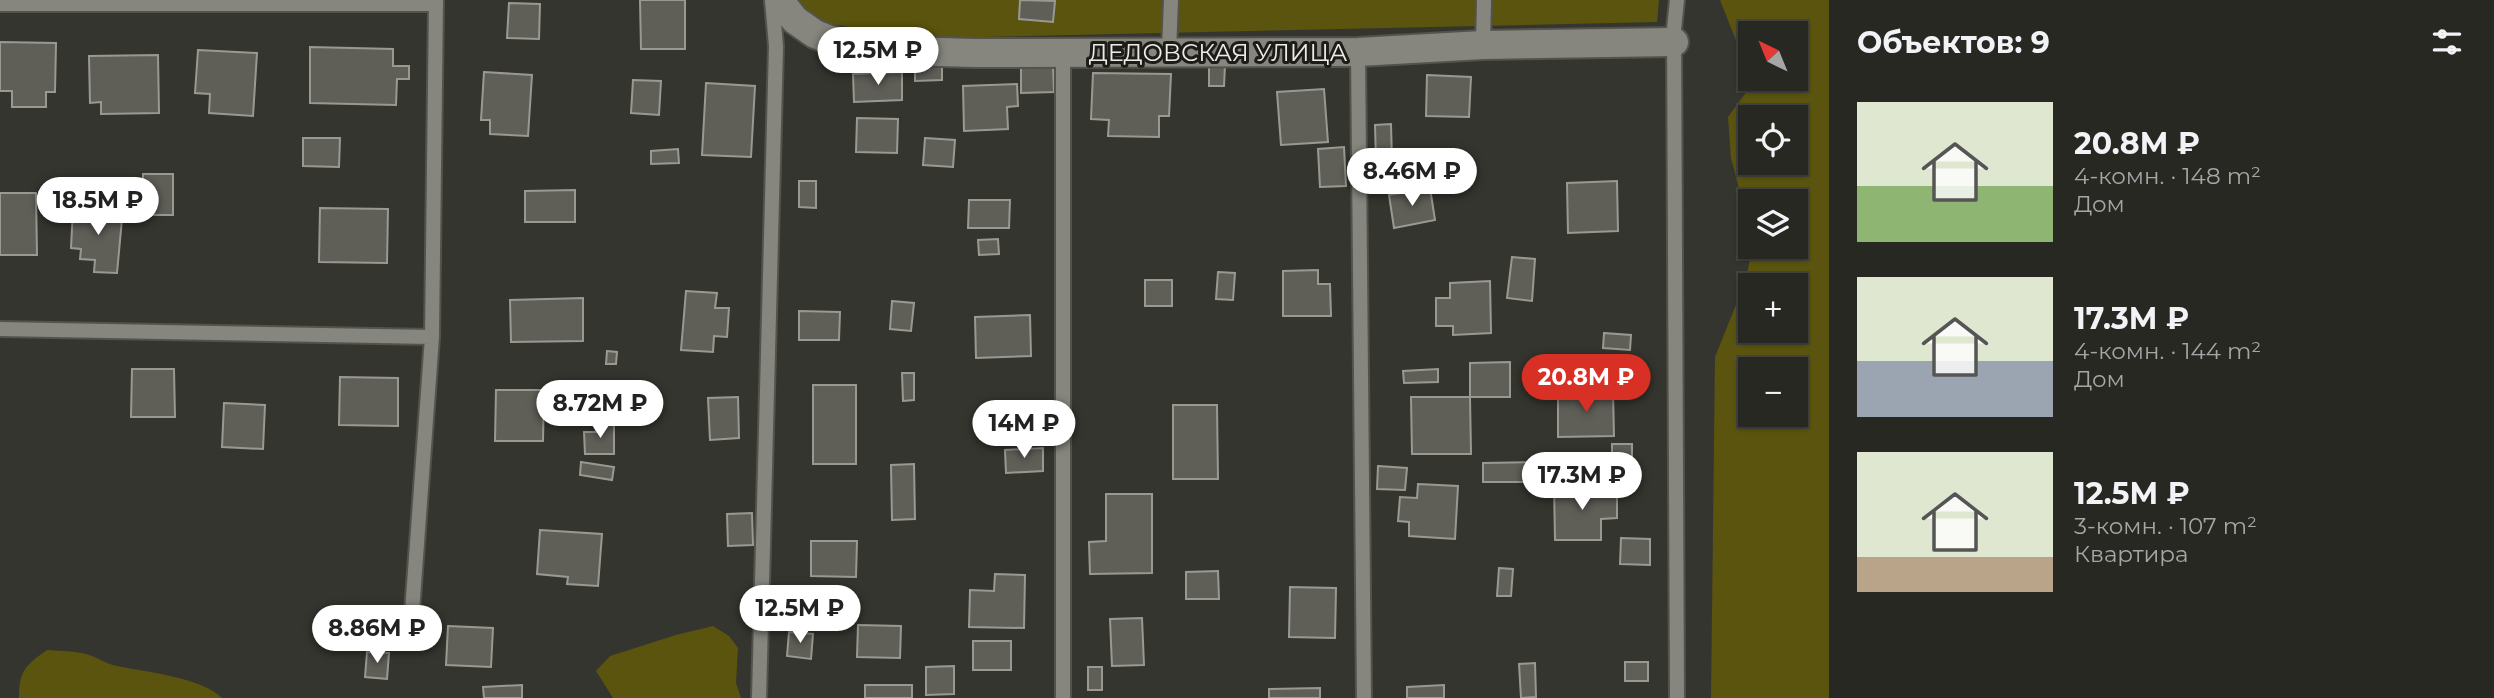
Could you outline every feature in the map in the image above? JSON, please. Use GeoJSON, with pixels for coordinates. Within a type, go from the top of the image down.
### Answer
{"type":"FeatureCollection","features":[{"type":"Feature","properties":{"kind":"street","name":"ДЕДОВСКАЯ УЛИЦА"},"geometry":{"type":"LineString","coordinates":[[779,0],[794,20],[816,34],[853,47],[907,52],[1358,52],[1483,45],[1674,42]]}},
{"type":"Feature","properties":{"kind":"lane"},"geometry":{"type":"LineString","coordinates":[[759,698],[776,46],[772,0]]}},
{"type":"Feature","properties":{"kind":"lane"},"geometry":{"type":"LineString","coordinates":[[1169,51],[1171,0]]}},
{"type":"Feature","properties":{"kind":"lane"},"geometry":{"type":"LineString","coordinates":[[1483,45],[1484,0]]}},
{"type":"Feature","properties":{"kind":"lane"},"geometry":{"type":"LineString","coordinates":[[1677,0],[1674,42],[1677,698]]}},
{"type":"Feature","properties":{"kind":"lane"},"geometry":{"type":"LineString","coordinates":[[0,4],[435,2],[432,337],[411,626]]}},
{"type":"Feature","properties":{"kind":"lane"},"geometry":{"type":"LineString","coordinates":[[1358,52],[1364,698]]}},
{"type":"Feature","properties":{"kind":"lane"},"geometry":{"type":"LineString","coordinates":[[1063,53],[1063,698]]}},
{"type":"Feature","properties":{"kind":"lane"},"geometry":{"type":"LineString","coordinates":[[0,329],[432,337]]}},
{"type":"Feature","properties":{"kind":"shaded area"},"geometry":{"type":"Polygon","coordinates":[[[782,0],[1659,0],[1657,22],[938,38],[795,20],[782,0]]]}},
{"type":"Feature","properties":{"kind":"shaded area"},"geometry":{"type":"Polygon","coordinates":[[[1720,0],[1829,0],[1829,698],[1711,698],[1715,357],[1738,300],[1738,343],[1808,343],[1808,273],[1747,273],[1750,259],[1808,259],[1808,189],[1739,189],[1731,158],[1728,117],[1747,91],[1808,91],[1808,21],[1738,21],[1738,46],[1720,0]]]}},
{"type":"Feature","properties":{"kind":"shaded area"},"geometry":{"type":"Polygon","coordinates":[[[713,626],[729,636],[738,648],[736,683],[741,698],[613,698],[596,671],[610,656],[713,626]]]}},
{"type":"Feature","properties":{"kind":"shaded area"},"geometry":{"type":"Polygon","coordinates":[[[47,650],[81,653],[113,665],[187,680],[213,691],[222,698],[19,698],[22,674],[47,650]]]}},
{"type":"Feature","properties":{"kind":"building"},"geometry":{"type":"Polygon","coordinates":[[[640,0],[685,0],[685,49],[641,49],[640,0]]]}},
{"type":"Feature","properties":{"kind":"building"},"geometry":{"type":"Polygon","coordinates":[[[1020,0],[1055,1],[1053,22],[1019,19],[1020,0]]]}},
{"type":"Feature","properties":{"kind":"building"},"geometry":{"type":"Polygon","coordinates":[[[509,3],[540,4],[539,39],[507,38],[509,3]]]}},
{"type":"Feature","properties":{"kind":"building"},"geometry":{"type":"Polygon","coordinates":[[[0,42],[56,43],[55,92],[46,92],[46,107],[12,107],[12,91],[0,91],[0,42]]]}},
{"type":"Feature","properties":{"kind":"building"},"geometry":{"type":"Polygon","coordinates":[[[310,47],[393,49],[393,66],[409,66],[409,79],[397,79],[396,105],[310,103],[310,47]]]}},
{"type":"Feature","properties":{"kind":"building"},"geometry":{"type":"Polygon","coordinates":[[[198,50],[257,53],[253,116],[209,113],[210,94],[195,93],[198,50]]]}},
{"type":"Feature","properties":{"kind":"building"},"geometry":{"type":"Polygon","coordinates":[[[158,55],[159,113],[101,114],[101,102],[90,103],[89,56],[158,55]]]}},
{"type":"Feature","properties":{"kind":"building"},"geometry":{"type":"Polygon","coordinates":[[[915,65],[942,65],[942,80],[915,81],[915,65]]]}},
{"type":"Feature","properties":{"kind":"building"},"geometry":{"type":"Polygon","coordinates":[[[1209,65],[1225,65],[1224,86],[1209,86],[1209,65]]]}},
{"type":"Feature","properties":{"kind":"building"},"geometry":{"type":"Polygon","coordinates":[[[1053,66],[1054,92],[1021,93],[1021,68],[1053,66]]]}},
{"type":"Feature","properties":{"kind":"building"},"geometry":{"type":"Polygon","coordinates":[[[484,72],[532,75],[528,136],[490,134],[490,120],[481,120],[484,72]]]}},
{"type":"Feature","properties":{"kind":"building"},"geometry":{"type":"Polygon","coordinates":[[[902,72],[902,100],[854,102],[853,74],[902,72]]]}},
{"type":"Feature","properties":{"kind":"building"},"geometry":{"type":"Polygon","coordinates":[[[1093,73],[1171,74],[1169,116],[1159,116],[1159,137],[1108,136],[1109,120],[1091,119],[1093,73]]]}},
{"type":"Feature","properties":{"kind":"building"},"geometry":{"type":"Polygon","coordinates":[[[1427,75],[1471,77],[1469,117],[1426,116],[1427,75]]]}},
{"type":"Feature","properties":{"kind":"building"},"geometry":{"type":"Polygon","coordinates":[[[633,80],[661,81],[659,115],[631,113],[633,80]]]}},
{"type":"Feature","properties":{"kind":"building"},"geometry":{"type":"Polygon","coordinates":[[[706,83],[755,86],[751,157],[702,155],[706,83]]]}},
{"type":"Feature","properties":{"kind":"building"},"geometry":{"type":"Polygon","coordinates":[[[1017,84],[1018,106],[1007,107],[1008,129],[964,131],[963,86],[1017,84]]]}},
{"type":"Feature","properties":{"kind":"building"},"geometry":{"type":"Polygon","coordinates":[[[1324,89],[1328,142],[1281,145],[1277,92],[1324,89]]]}},
{"type":"Feature","properties":{"kind":"building"},"geometry":{"type":"Polygon","coordinates":[[[857,118],[898,119],[897,153],[856,152],[857,118]]]}},
{"type":"Feature","properties":{"kind":"building"},"geometry":{"type":"Polygon","coordinates":[[[1391,124],[1392,161],[1376,162],[1375,125],[1391,124]]]}},
{"type":"Feature","properties":{"kind":"building"},"geometry":{"type":"Polygon","coordinates":[[[303,138],[340,138],[339,167],[303,166],[303,138]]]}},
{"type":"Feature","properties":{"kind":"building"},"geometry":{"type":"Polygon","coordinates":[[[925,138],[955,140],[953,167],[923,165],[925,138]]]}},
{"type":"Feature","properties":{"kind":"building"},"geometry":{"type":"Polygon","coordinates":[[[1344,147],[1346,186],[1320,187],[1318,149],[1344,147]]]}},
{"type":"Feature","properties":{"kind":"building"},"geometry":{"type":"Polygon","coordinates":[[[678,149],[679,163],[651,164],[651,151],[678,149]]]}},
{"type":"Feature","properties":{"kind":"building"},"geometry":{"type":"Polygon","coordinates":[[[143,174],[173,174],[173,215],[143,215],[143,174]]]}},
{"type":"Feature","properties":{"kind":"building"},"geometry":{"type":"Polygon","coordinates":[[[799,181],[816,181],[816,208],[799,207],[799,181]]]}},
{"type":"Feature","properties":{"kind":"building"},"geometry":{"type":"Polygon","coordinates":[[[1617,181],[1618,231],[1568,233],[1567,183],[1617,181]]]}},
{"type":"Feature","properties":{"kind":"building"},"geometry":{"type":"Polygon","coordinates":[[[1430,188],[1435,220],[1394,228],[1389,195],[1430,188]]]}},
{"type":"Feature","properties":{"kind":"building"},"geometry":{"type":"Polygon","coordinates":[[[575,190],[575,222],[525,222],[525,191],[575,190]]]}},
{"type":"Feature","properties":{"kind":"building"},"geometry":{"type":"Polygon","coordinates":[[[0,193],[36,193],[37,255],[0,255],[0,193]]]}},
{"type":"Feature","properties":{"kind":"building"},"geometry":{"type":"Polygon","coordinates":[[[969,200],[1010,200],[1009,228],[968,228],[969,200]]]}},
{"type":"Feature","properties":{"kind":"building"},"geometry":{"type":"Polygon","coordinates":[[[123,208],[117,273],[94,272],[95,260],[80,259],[81,249],[71,248],[73,209],[123,208]]]}},
{"type":"Feature","properties":{"kind":"building"},"geometry":{"type":"Polygon","coordinates":[[[320,208],[388,209],[387,263],[319,262],[320,208]]]}},
{"type":"Feature","properties":{"kind":"building"},"geometry":{"type":"Polygon","coordinates":[[[998,239],[999,254],[979,255],[978,240],[998,239]]]}},
{"type":"Feature","properties":{"kind":"building"},"geometry":{"type":"Polygon","coordinates":[[[1512,257],[1535,259],[1532,301],[1507,298],[1512,257]]]}},
{"type":"Feature","properties":{"kind":"building"},"geometry":{"type":"Polygon","coordinates":[[[1318,270],[1318,284],[1330,284],[1331,316],[1283,316],[1283,271],[1318,270]]]}},
{"type":"Feature","properties":{"kind":"building"},"geometry":{"type":"Polygon","coordinates":[[[1218,272],[1235,273],[1233,300],[1216,299],[1218,272]]]}},
{"type":"Feature","properties":{"kind":"building"},"geometry":{"type":"Polygon","coordinates":[[[1145,280],[1172,280],[1172,306],[1145,306],[1145,280]]]}},
{"type":"Feature","properties":{"kind":"building"},"geometry":{"type":"Polygon","coordinates":[[[1490,281],[1491,333],[1453,335],[1453,326],[1436,326],[1436,298],[1450,298],[1450,283],[1490,281]]]}},
{"type":"Feature","properties":{"kind":"building"},"geometry":{"type":"Polygon","coordinates":[[[686,291],[717,293],[715,308],[729,308],[727,337],[714,336],[713,352],[681,350],[686,291]]]}},
{"type":"Feature","properties":{"kind":"building"},"geometry":{"type":"Polygon","coordinates":[[[583,298],[583,341],[511,342],[510,300],[583,298]]]}},
{"type":"Feature","properties":{"kind":"building"},"geometry":{"type":"Polygon","coordinates":[[[892,301],[914,303],[911,331],[890,329],[892,301]]]}},
{"type":"Feature","properties":{"kind":"building"},"geometry":{"type":"Polygon","coordinates":[[[799,311],[840,312],[839,340],[799,340],[799,311]]]}},
{"type":"Feature","properties":{"kind":"building"},"geometry":{"type":"Polygon","coordinates":[[[1030,315],[1031,356],[976,358],[975,317],[1030,315]]]}},
{"type":"Feature","properties":{"kind":"building"},"geometry":{"type":"Polygon","coordinates":[[[1604,333],[1631,335],[1630,350],[1603,348],[1604,333]]]}},
{"type":"Feature","properties":{"kind":"building"},"geometry":{"type":"Polygon","coordinates":[[[607,351],[617,352],[616,364],[606,364],[607,351]]]}},
{"type":"Feature","properties":{"kind":"building"},"geometry":{"type":"Polygon","coordinates":[[[1510,362],[1510,397],[1470,397],[1470,363],[1510,362]]]}},
{"type":"Feature","properties":{"kind":"building"},"geometry":{"type":"Polygon","coordinates":[[[132,369],[174,369],[175,417],[131,417],[132,369]]]}},
{"type":"Feature","properties":{"kind":"building"},"geometry":{"type":"Polygon","coordinates":[[[1438,369],[1438,382],[1404,383],[1403,371],[1438,369]]]}},
{"type":"Feature","properties":{"kind":"building"},"geometry":{"type":"Polygon","coordinates":[[[902,373],[914,373],[914,400],[903,401],[902,373]]]}},
{"type":"Feature","properties":{"kind":"building"},"geometry":{"type":"Polygon","coordinates":[[[340,377],[398,378],[398,426],[339,425],[340,377]]]}},
{"type":"Feature","properties":{"kind":"building"},"geometry":{"type":"Polygon","coordinates":[[[601,385],[616,386],[615,401],[600,400],[601,385]]]}},
{"type":"Feature","properties":{"kind":"building"},"geometry":{"type":"Polygon","coordinates":[[[813,385],[856,385],[856,464],[813,464],[813,385]]]}},
{"type":"Feature","properties":{"kind":"building"},"geometry":{"type":"Polygon","coordinates":[[[496,390],[544,390],[543,441],[495,441],[496,390]]]}},
{"type":"Feature","properties":{"kind":"building"},"geometry":{"type":"Polygon","coordinates":[[[1558,391],[1613,391],[1614,436],[1558,437],[1558,391]]]}},
{"type":"Feature","properties":{"kind":"building"},"geometry":{"type":"Polygon","coordinates":[[[738,397],[739,438],[710,440],[708,398],[738,397]]]}},
{"type":"Feature","properties":{"kind":"building"},"geometry":{"type":"Polygon","coordinates":[[[1411,397],[1470,397],[1471,454],[1412,454],[1411,397]]]}},
{"type":"Feature","properties":{"kind":"building"},"geometry":{"type":"Polygon","coordinates":[[[224,403],[265,405],[263,449],[222,447],[224,403]]]}},
{"type":"Feature","properties":{"kind":"building"},"geometry":{"type":"Polygon","coordinates":[[[1173,405],[1217,405],[1218,479],[1173,479],[1173,405]]]}},
{"type":"Feature","properties":{"kind":"building"},"geometry":{"type":"Polygon","coordinates":[[[595,424],[614,424],[614,454],[585,454],[584,432],[596,432],[595,424]]]}},
{"type":"Feature","properties":{"kind":"building"},"geometry":{"type":"Polygon","coordinates":[[[1612,444],[1632,444],[1632,456],[1612,456],[1612,444]]]}},
{"type":"Feature","properties":{"kind":"building"},"geometry":{"type":"Polygon","coordinates":[[[1043,448],[1043,471],[1006,473],[1005,450],[1043,448]]]}},
{"type":"Feature","properties":{"kind":"building"},"geometry":{"type":"Polygon","coordinates":[[[581,462],[614,467],[612,480],[580,475],[581,462]]]}},
{"type":"Feature","properties":{"kind":"building"},"geometry":{"type":"Polygon","coordinates":[[[1539,462],[1539,482],[1483,482],[1483,463],[1539,462]]]}},
{"type":"Feature","properties":{"kind":"building"},"geometry":{"type":"Polygon","coordinates":[[[914,464],[915,519],[892,520],[891,465],[914,464]]]}},
{"type":"Feature","properties":{"kind":"building"},"geometry":{"type":"Polygon","coordinates":[[[1378,466],[1407,468],[1405,490],[1377,489],[1378,466]]]}},
{"type":"Feature","properties":{"kind":"building"},"geometry":{"type":"Polygon","coordinates":[[[1418,484],[1458,486],[1455,539],[1409,536],[1409,522],[1398,521],[1400,497],[1417,498],[1418,484]]]}},
{"type":"Feature","properties":{"kind":"building"},"geometry":{"type":"Polygon","coordinates":[[[1601,484],[1601,496],[1617,496],[1617,518],[1601,519],[1601,540],[1555,540],[1554,485],[1601,484]]]}},
{"type":"Feature","properties":{"kind":"building"},"geometry":{"type":"Polygon","coordinates":[[[1106,494],[1152,494],[1152,573],[1090,574],[1089,542],[1106,541],[1106,494]]]}},
{"type":"Feature","properties":{"kind":"building"},"geometry":{"type":"Polygon","coordinates":[[[752,513],[753,545],[728,546],[727,514],[752,513]]]}},
{"type":"Feature","properties":{"kind":"building"},"geometry":{"type":"Polygon","coordinates":[[[540,530],[602,534],[598,586],[567,584],[568,577],[537,574],[540,530]]]}},
{"type":"Feature","properties":{"kind":"building"},"geometry":{"type":"Polygon","coordinates":[[[1621,538],[1650,539],[1650,565],[1620,564],[1621,538]]]}},
{"type":"Feature","properties":{"kind":"building"},"geometry":{"type":"Polygon","coordinates":[[[811,541],[857,541],[856,577],[811,576],[811,541]]]}},
{"type":"Feature","properties":{"kind":"building"},"geometry":{"type":"Polygon","coordinates":[[[1499,568],[1513,569],[1511,596],[1497,596],[1499,568]]]}},
{"type":"Feature","properties":{"kind":"building"},"geometry":{"type":"Polygon","coordinates":[[[1218,571],[1219,599],[1186,599],[1186,572],[1218,571]]]}},
{"type":"Feature","properties":{"kind":"building"},"geometry":{"type":"Polygon","coordinates":[[[995,574],[1025,575],[1024,628],[969,627],[970,590],[994,591],[995,574]]]}},
{"type":"Feature","properties":{"kind":"building"},"geometry":{"type":"Polygon","coordinates":[[[1290,587],[1336,588],[1335,638],[1289,637],[1290,587]]]}},
{"type":"Feature","properties":{"kind":"building"},"geometry":{"type":"Polygon","coordinates":[[[1142,618],[1144,665],[1112,666],[1110,619],[1142,618]]]}},
{"type":"Feature","properties":{"kind":"building"},"geometry":{"type":"Polygon","coordinates":[[[858,625],[901,626],[900,658],[857,657],[858,625]]]}},
{"type":"Feature","properties":{"kind":"building"},"geometry":{"type":"Polygon","coordinates":[[[448,626],[493,628],[491,667],[446,665],[448,626]]]}},
{"type":"Feature","properties":{"kind":"building"},"geometry":{"type":"Polygon","coordinates":[[[789,632],[813,634],[811,659],[787,656],[789,632]]]}},
{"type":"Feature","properties":{"kind":"building"},"geometry":{"type":"Polygon","coordinates":[[[973,641],[1011,641],[1011,670],[973,670],[973,641]]]}},
{"type":"Feature","properties":{"kind":"building"},"geometry":{"type":"Polygon","coordinates":[[[367,652],[389,653],[387,679],[365,677],[367,652]]]}},
{"type":"Feature","properties":{"kind":"building"},"geometry":{"type":"Polygon","coordinates":[[[1625,662],[1648,662],[1648,681],[1625,681],[1625,662]]]}},
{"type":"Feature","properties":{"kind":"building"},"geometry":{"type":"Polygon","coordinates":[[[1535,663],[1536,697],[1521,698],[1519,664],[1535,663]]]}},
{"type":"Feature","properties":{"kind":"building"},"geometry":{"type":"Polygon","coordinates":[[[954,666],[954,694],[926,695],[926,667],[954,666]]]}},
{"type":"Feature","properties":{"kind":"building"},"geometry":{"type":"Polygon","coordinates":[[[1088,667],[1102,667],[1102,690],[1088,690],[1088,667]]]}},
{"type":"Feature","properties":{"kind":"building"},"geometry":{"type":"Polygon","coordinates":[[[522,685],[522,698],[484,698],[483,687],[522,685]]]}},
{"type":"Feature","properties":{"kind":"building"},"geometry":{"type":"Polygon","coordinates":[[[865,685],[912,685],[912,698],[865,698],[865,685]]]}},
{"type":"Feature","properties":{"kind":"building"},"geometry":{"type":"Polygon","coordinates":[[[1444,685],[1444,698],[1407,698],[1407,687],[1444,685]]]}},
{"type":"Feature","properties":{"kind":"building"},"geometry":{"type":"Polygon","coordinates":[[[1320,688],[1320,698],[1269,698],[1269,689],[1320,688]]]}}]}
